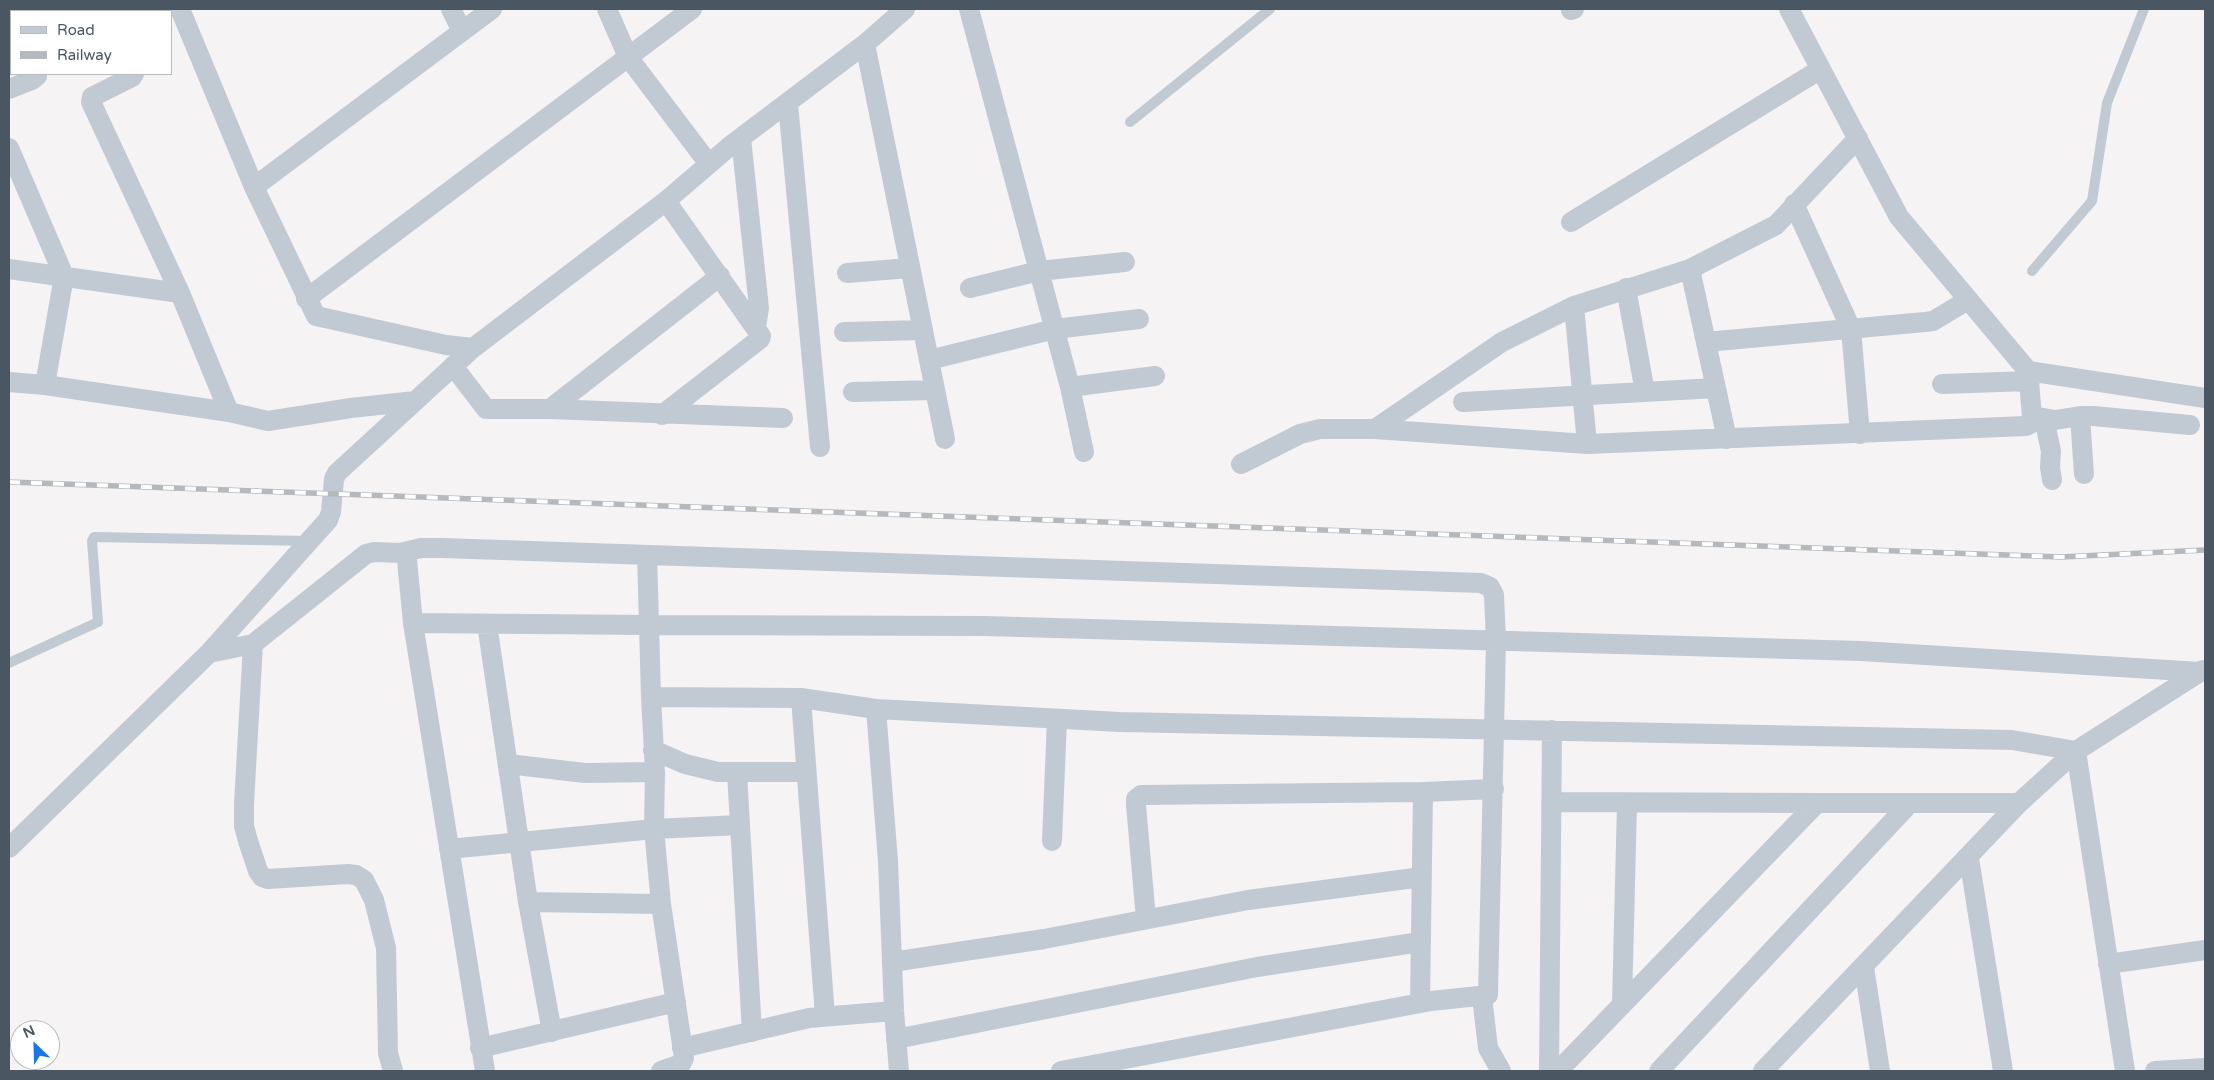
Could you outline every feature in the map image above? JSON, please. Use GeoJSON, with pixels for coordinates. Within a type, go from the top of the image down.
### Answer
{"type":"FeatureCollection","features":[{"type":"Feature","properties":{"kind":"street"},"geometry":{"type":"LineString","coordinates":[[180,9],[254,187],[306,299],[316,316],[446,345],[473,348]]}},
{"type":"Feature","properties":{"kind":"street"},"geometry":{"type":"LineString","coordinates":[[451,9],[462,31]]}},
{"type":"Feature","properties":{"kind":"street"},"geometry":{"type":"LineString","coordinates":[[254,187],[492,9]]}},
{"type":"Feature","properties":{"kind":"street"},"geometry":{"type":"LineString","coordinates":[[607,9],[628,57],[709,164]]}},
{"type":"Feature","properties":{"kind":"street"},"geometry":{"type":"LineString","coordinates":[[306,299],[692,9]]}},
{"type":"Feature","properties":{"kind":"street"},"geometry":{"type":"LineString","coordinates":[[969,9],[1055,329],[1084,452]]}},
{"type":"Feature","properties":{"kind":"street"},"geometry":{"type":"LineString","coordinates":[[1789,9],[1900,217],[2029,376],[2038,418],[2051,451],[2050,467],[2052,480]]}},
{"type":"Feature","properties":{"kind":"street"},"geometry":{"type":"LineString","coordinates":[[9,848],[209,653],[330,517],[334,479],[337,473],[473,348],[666,201],[741,138],[865,44],[897,11]]}},
{"type":"Feature","properties":{"kind":"street"},"geometry":{"type":"LineString","coordinates":[[865,44],[945,439]]}},
{"type":"Feature","properties":{"kind":"street"},"geometry":{"type":"LineString","coordinates":[[1571,222],[1821,69]]}},
{"type":"Feature","properties":{"kind":"street"},"geometry":{"type":"LineString","coordinates":[[9,89],[32,80],[37,75]]}},
{"type":"Feature","properties":{"kind":"street"},"geometry":{"type":"LineString","coordinates":[[133,75],[92,97],[91,102],[180,293],[229,412]]}},
{"type":"Feature","properties":{"kind":"street"},"geometry":{"type":"LineString","coordinates":[[788,104],[820,447]]}},
{"type":"Feature","properties":{"kind":"street"},"geometry":{"type":"LineString","coordinates":[[741,138],[759,308],[756,327]]}},
{"type":"Feature","properties":{"kind":"street"},"geometry":{"type":"LineString","coordinates":[[1376,429],[1502,342],[1574,306],[1690,268],[1776,225],[1858,138]]}},
{"type":"Feature","properties":{"kind":"street"},"geometry":{"type":"LineString","coordinates":[[9,148],[64,276],[45,385]]}},
{"type":"Feature","properties":{"kind":"street"},"geometry":{"type":"LineString","coordinates":[[662,415],[760,339],[761,336],[666,201]]}},
{"type":"Feature","properties":{"kind":"street"},"geometry":{"type":"LineString","coordinates":[[1794,204],[1851,329],[1860,434]]}},
{"type":"Feature","properties":{"kind":"street"},"geometry":{"type":"LineString","coordinates":[[970,288],[1039,271],[1125,262]]}},
{"type":"Feature","properties":{"kind":"street"},"geometry":{"type":"LineString","coordinates":[[847,273],[910,268]]}},
{"type":"Feature","properties":{"kind":"street"},"geometry":{"type":"LineString","coordinates":[[1690,268],[1727,439]]}},
{"type":"Feature","properties":{"kind":"street"},"geometry":{"type":"LineString","coordinates":[[9,269],[180,293]]}},
{"type":"Feature","properties":{"kind":"street"},"geometry":{"type":"LineString","coordinates":[[550,409],[720,276]]}},
{"type":"Feature","properties":{"kind":"street"},"geometry":{"type":"LineString","coordinates":[[1626,288],[1645,392]]}},
{"type":"Feature","properties":{"kind":"street"},"geometry":{"type":"LineString","coordinates":[[1706,342],[1933,320],[1968,300]]}},
{"type":"Feature","properties":{"kind":"street"},"geometry":{"type":"LineString","coordinates":[[1574,306],[1587,444]]}},
{"type":"Feature","properties":{"kind":"street"},"geometry":{"type":"LineString","coordinates":[[929,360],[1055,329],[1139,319]]}},
{"type":"Feature","properties":{"kind":"street"},"geometry":{"type":"LineString","coordinates":[[844,332],[923,330]]}},
{"type":"Feature","properties":{"kind":"street"},"geometry":{"type":"LineString","coordinates":[[453,366],[486,409],[550,409],[662,415],[783,418]]}},
{"type":"Feature","properties":{"kind":"street"},"geometry":{"type":"LineString","coordinates":[[1070,387],[1155,376]]}},
{"type":"Feature","properties":{"kind":"street"},"geometry":{"type":"LineString","coordinates":[[1942,384],[2029,376],[2205,398]]}},
{"type":"Feature","properties":{"kind":"street"},"geometry":{"type":"LineString","coordinates":[[9,382],[45,385],[229,412],[261,420],[277,421],[351,408],[415,401]]}},
{"type":"Feature","properties":{"kind":"street"},"geometry":{"type":"LineString","coordinates":[[1463,402],[1716,388]]}},
{"type":"Feature","properties":{"kind":"street"},"geometry":{"type":"LineString","coordinates":[[853,392],[935,390]]}},
{"type":"Feature","properties":{"kind":"street"},"geometry":{"type":"LineString","coordinates":[[1241,464],[1309,431],[1376,429],[1587,444],[2026,426],[2038,418],[2080,416],[2190,425]]}},
{"type":"Feature","properties":{"kind":"street"},"geometry":{"type":"LineString","coordinates":[[2080,416],[2084,474]]}},
{"type":"Feature","properties":{"kind":"street"},"geometry":{"type":"LineString","coordinates":[[209,653],[253,644],[366,554],[400,553],[421,548],[1481,583],[1490,587],[1494,595],[1496,642],[1490,990],[1488,995],[1420,1003],[1061,1071]]}},
{"type":"Feature","properties":{"kind":"street"},"geometry":{"type":"LineString","coordinates":[[400,553],[407,560],[413,624],[485,1071]]}},
{"type":"Feature","properties":{"kind":"street"},"geometry":{"type":"LineString","coordinates":[[647,555],[655,772],[654,829],[661,904],[684,1058],[681,1064],[661,1071]]}},
{"type":"Feature","properties":{"kind":"street"},"geometry":{"type":"LineString","coordinates":[[413,624],[985,626],[1861,651],[2203,670]]}},
{"type":"Feature","properties":{"kind":"street"},"geometry":{"type":"LineString","coordinates":[[486,624],[528,902],[552,1032]]}},
{"type":"Feature","properties":{"kind":"street"},"geometry":{"type":"LineString","coordinates":[[253,644],[244,804],[244,826],[248,841],[258,871],[262,877],[348,874],[356,875],[364,880],[374,900],[387,957],[388,1053],[393,1071]]}},
{"type":"Feature","properties":{"kind":"street"},"geometry":{"type":"LineString","coordinates":[[1763,1071],[1969,858],[2019,803],[2076,752],[2203,670]]}},
{"type":"Feature","properties":{"kind":"street"},"geometry":{"type":"LineString","coordinates":[[651,697],[801,698],[876,709],[1058,719],[2012,740],[2076,752]]}},
{"type":"Feature","properties":{"kind":"street"},"geometry":{"type":"LineString","coordinates":[[801,698],[805,772],[825,1016]]}},
{"type":"Feature","properties":{"kind":"street"},"geometry":{"type":"LineString","coordinates":[[876,709],[888,862],[894,1011],[899,1071]]}},
{"type":"Feature","properties":{"kind":"street"},"geometry":{"type":"LineString","coordinates":[[1052,841],[1058,719]]}},
{"type":"Feature","properties":{"kind":"street"},"geometry":{"type":"LineString","coordinates":[[1549,1071],[1552,730]]}},
{"type":"Feature","properties":{"kind":"street"},"geometry":{"type":"LineString","coordinates":[[653,750],[685,764],[718,772],[805,772]]}},
{"type":"Feature","properties":{"kind":"street"},"geometry":{"type":"LineString","coordinates":[[2076,752],[2125,1071]]}},
{"type":"Feature","properties":{"kind":"street"},"geometry":{"type":"LineString","coordinates":[[508,764],[586,773],[655,772]]}},
{"type":"Feature","properties":{"kind":"street"},"geometry":{"type":"LineString","coordinates":[[737,773],[752,1032]]}},
{"type":"Feature","properties":{"kind":"street"},"geometry":{"type":"LineString","coordinates":[[1146,919],[1136,805],[1136,799],[1141,795],[1423,792],[1494,789]]}},
{"type":"Feature","properties":{"kind":"street"},"geometry":{"type":"LineString","coordinates":[[1420,1003],[1423,792]]}},
{"type":"Feature","properties":{"kind":"street"},"geometry":{"type":"LineString","coordinates":[[1551,802],[2019,803]]}},
{"type":"Feature","properties":{"kind":"street"},"geometry":{"type":"LineString","coordinates":[[1622,1004],[1627,803]]}},
{"type":"Feature","properties":{"kind":"street"},"geometry":{"type":"LineString","coordinates":[[1558,1071],[1817,803]]}},
{"type":"Feature","properties":{"kind":"street"},"geometry":{"type":"LineString","coordinates":[[1659,1071],[1910,803]]}},
{"type":"Feature","properties":{"kind":"street"},"geometry":{"type":"LineString","coordinates":[[448,849],[654,829],[740,825]]}},
{"type":"Feature","properties":{"kind":"street"},"geometry":{"type":"LineString","coordinates":[[1969,858],[2003,1071]]}},
{"type":"Feature","properties":{"kind":"street"},"geometry":{"type":"LineString","coordinates":[[892,962],[1044,939],[1242,901],[1422,877]]}},
{"type":"Feature","properties":{"kind":"street"},"geometry":{"type":"LineString","coordinates":[[528,902],[598,901],[661,904]]}},
{"type":"Feature","properties":{"kind":"street"},"geometry":{"type":"LineString","coordinates":[[896,1039],[1256,967],[1420,942]]}},
{"type":"Feature","properties":{"kind":"street"},"geometry":{"type":"LineString","coordinates":[[2108,964],[2205,950]]}},
{"type":"Feature","properties":{"kind":"street"},"geometry":{"type":"LineString","coordinates":[[1864,967],[1880,1071]]}},
{"type":"Feature","properties":{"kind":"street"},"geometry":{"type":"LineString","coordinates":[[1482,997],[1488,1048],[1501,1071]]}},
{"type":"Feature","properties":{"kind":"street"},"geometry":{"type":"LineString","coordinates":[[480,1048],[676,1002]]}},
{"type":"Feature","properties":{"kind":"street"},"geometry":{"type":"LineString","coordinates":[[682,1048],[825,1016],[894,1011]]}},
{"type":"Feature","properties":{"kind":"street"},"geometry":{"type":"LineString","coordinates":[[2155,1071],[2205,1068]]}},
{"type":"Feature","properties":{"kind":"lane"},"geometry":{"type":"LineString","coordinates":[[1130,122],[1270,9]]}},
{"type":"Feature","properties":{"kind":"lane"},"geometry":{"type":"LineString","coordinates":[[2032,271],[2092,201],[2106,102],[2144,9]]}},
{"type":"Feature","properties":{"kind":"lane"},"geometry":{"type":"LineString","coordinates":[[9,663],[94,626],[98,622],[92,541],[94,537],[309,541]]}},
{"type":"Feature","properties":{"kind":"railway"},"geometry":{"type":"LineString","coordinates":[[9,482],[2061,557],[2205,550]]}}]}
